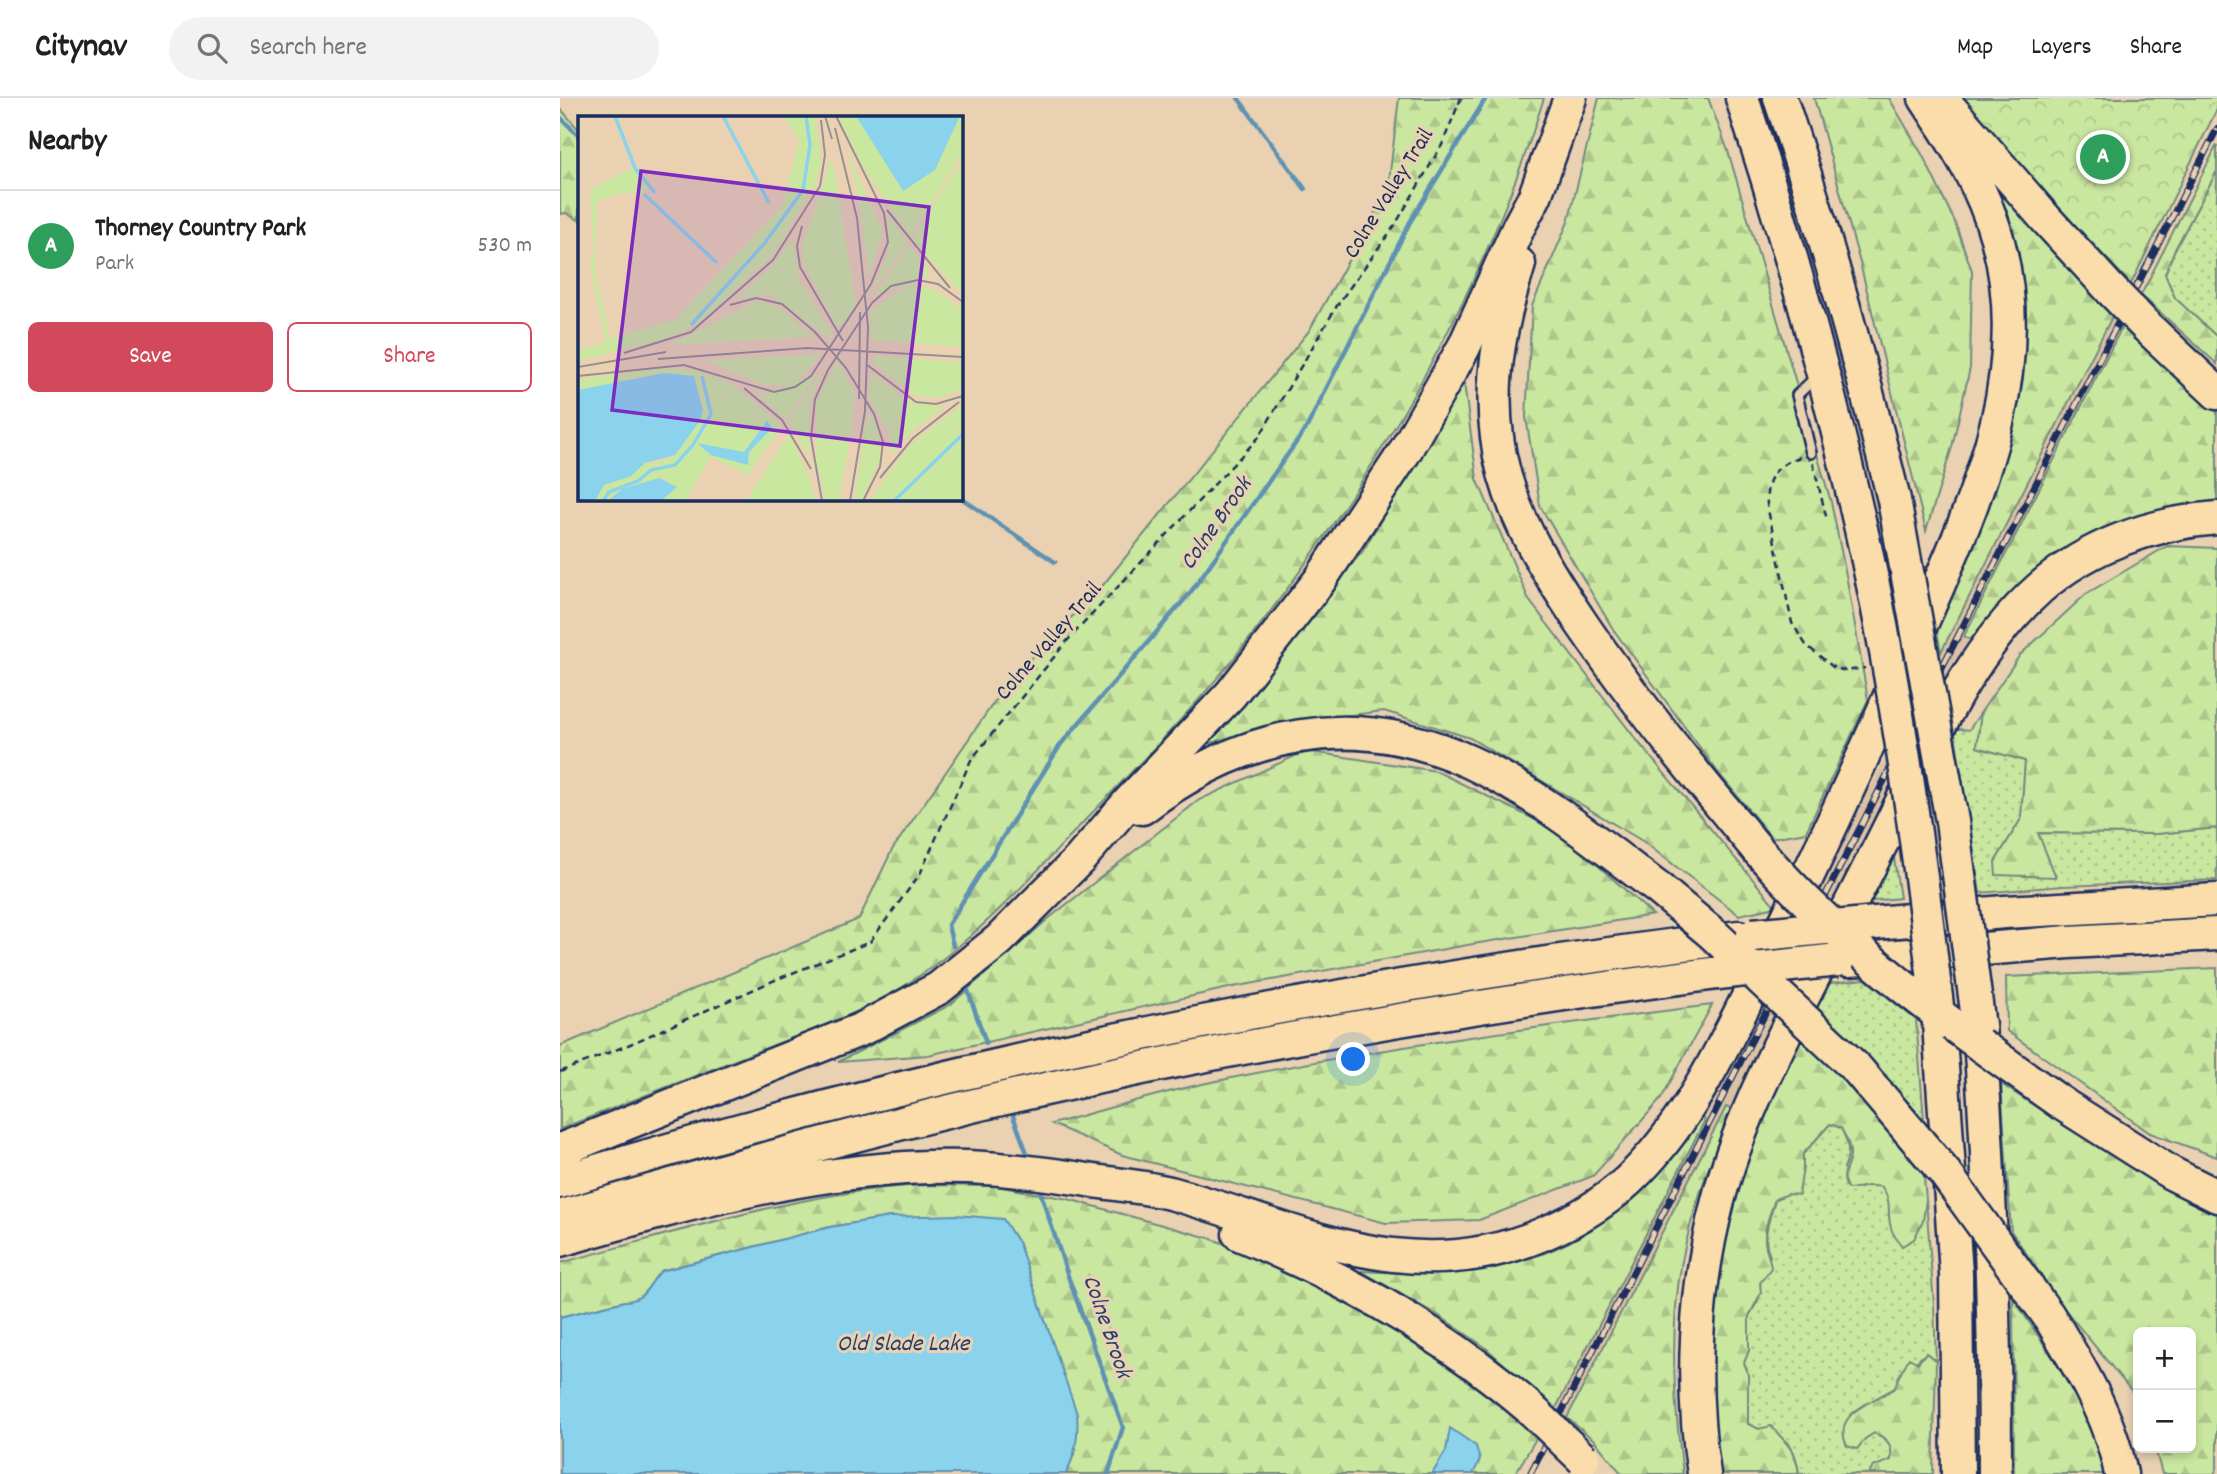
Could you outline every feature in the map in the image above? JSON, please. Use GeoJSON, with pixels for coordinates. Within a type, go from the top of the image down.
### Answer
{"type":"FeatureCollection","features":[{"type":"Feature","properties":{"kind":"highway"},"geometry":{"type":"LineString","coordinates":[[560,1150],[862,1029],[901,1010],[939,988],[999,940],[1079,860],[1129,802],[1231,694],[1320,580],[1352,534],[1464,347],[1535,196],[1570,98]]}},
{"type":"Feature","properties":{"kind":"highway"},"geometry":{"type":"LineString","coordinates":[[1742,98],[1784,230],[1823,369],[1867,556],[1915,831],[1939,1023],[1956,1274],[1958,1474]]}},
{"type":"Feature","properties":{"kind":"highway"},"geometry":{"type":"LineString","coordinates":[[1780,98],[1845,310],[1894,500],[1950,808],[1978,1019],[1987,1141],[1993,1301],[1995,1474]]}},
{"type":"Feature","properties":{"kind":"highway"},"geometry":{"type":"LineString","coordinates":[[560,1240],[722,1198],[809,1180],[868,1171],[937,1167],[1003,1169],[1170,1193],[1310,1237],[1367,1252],[1400,1257],[1446,1258],[1502,1249],[1571,1222],[1600,1204],[1626,1182],[1664,1141],[1696,1093],[1807,882],[1963,527],[1998,424],[2005,392],[2010,341],[2009,309],[2001,253],[1977,187],[1925,98]]}},
{"type":"Feature","properties":{"kind":"highway"},"geometry":{"type":"LineString","coordinates":[[1942,98],[2111,290],[2217,393]]}},
{"type":"Feature","properties":{"kind":"highway"},"geometry":{"type":"LineString","coordinates":[[1535,196],[1529,233],[1506,310],[1496,361],[1497,437],[1508,488],[1527,532],[1542,561],[1597,646],[1675,750],[1758,850],[1787,883],[1863,955],[1944,1019],[2064,1105],[2171,1173],[2217,1196]]}},
{"type":"Feature","properties":{"kind":"highway"},"geometry":{"type":"LineString","coordinates":[[1704,1474],[1697,1405],[1697,1342],[1704,1266],[1728,1166],[1787,1029],[1961,684],[2000,629],[2028,599],[2056,575],[2098,549],[2133,535],[2168,524],[2217,518]]}},
{"type":"Feature","properties":{"kind":"highway"},"geometry":{"type":"LineString","coordinates":[[1079,860],[1160,795],[1219,760],[1281,739],[1323,734],[1384,737],[1422,745],[1485,769],[1570,822],[1659,889],[1713,934],[1857,1069],[1945,1173],[2048,1315],[2085,1377],[2113,1444],[2121,1474]]}},
{"type":"Feature","properties":{"kind":"highway"},"geometry":{"type":"LineString","coordinates":[[560,1182],[816,1110],[1161,1029],[1338,996],[1541,963],[1753,935],[2005,912],[2217,901]]}},
{"type":"Feature","properties":{"kind":"highway"},"geometry":{"type":"LineString","coordinates":[[560,1217],[844,1137],[963,1108],[1269,1042],[1464,1008],[1838,960],[2069,942],[2217,934]]}},
{"type":"Feature","properties":{"kind":"highway"},"geometry":{"type":"LineString","coordinates":[[1099,1181],[1106,1191],[1232,1231],[1276,1249],[1393,1308],[1470,1359],[1532,1410],[1590,1466]]}},
{"type":"Feature","properties":{"kind":"lane"},"geometry":{"type":"LineString","coordinates":[[1811,453],[1797,396],[1823,369]]}},
{"type":"Feature","properties":{"kind":"path","name":"Colne Valley Trail"},"geometry":{"type":"LineString","coordinates":[[560,1072],[870,942],[920,874],[971,760],[1067,641],[1259,437],[1338,304],[1402,214],[1442,145],[1461,98]]}},
{"type":"Feature","properties":{"kind":"path"},"geometry":{"type":"LineString","coordinates":[[1811,453],[1826,520]]}},
{"type":"Feature","properties":{"kind":"shaded area"},"geometry":{"type":"Polygon","coordinates":[[[2114,313],[2124,323],[1964,635],[1973,641],[1916,738],[1731,1109],[1726,1107],[1567,1418],[1555,1410],[1705,1120],[1698,1115],[1854,805],[1860,808],[2114,313]]]}},
{"type":"Feature","properties":{"kind":"green space"},"geometry":{"type":"Polygon","coordinates":[[[1399,98],[1544,98],[1490,243],[1421,381],[1341,513],[1250,638],[1172,729],[1025,884],[979,928],[930,968],[887,996],[834,1021],[560,1129],[560,1046],[859,919],[892,850],[1008,682],[1103,585],[1309,331],[1388,189],[1399,98]]]}},
{"type":"Feature","properties":{"kind":"green space"},"geometry":{"type":"Polygon","coordinates":[[[1599,98],[1708,98],[1728,151],[1831,502],[1868,700],[1806,832],[1772,838],[1720,775],[1613,629],[1540,506],[1526,417],[1532,306],[1568,222],[1599,98]]]}},
{"type":"Feature","properties":{"kind":"green space"},"geometry":{"type":"Polygon","coordinates":[[[1814,98],[1889,98],[1923,156],[1954,220],[1972,271],[1970,368],[1952,447],[1926,531],[1860,263],[1814,98]]]}},
{"type":"Feature","properties":{"kind":"green space"},"geometry":{"type":"Polygon","coordinates":[[[1962,98],[2217,98],[2217,109],[2131,284],[2042,191],[1962,98]]]}},
{"type":"Feature","properties":{"kind":"green space"},"geometry":{"type":"Polygon","coordinates":[[[560,108],[578,129],[578,219],[566,213],[560,214],[560,108]]]}},
{"type":"Feature","properties":{"kind":"green space"},"geometry":{"type":"Polygon","coordinates":[[[2217,145],[2217,171],[2174,251],[2165,274],[2175,298],[2217,337],[2217,364],[2141,295],[2217,145]]]}},
{"type":"Feature","properties":{"kind":"green space"},"geometry":{"type":"Polygon","coordinates":[[[2217,171],[2217,337],[2175,298],[2165,274],[2174,251],[2217,171]]]}},
{"type":"Feature","properties":{"kind":"green space"},"geometry":{"type":"Polygon","coordinates":[[[1987,177],[1998,183],[2114,313],[1941,652],[1935,621],[2001,461],[2013,423],[2020,386],[2023,341],[1987,177]]]}},
{"type":"Feature","properties":{"kind":"green space"},"geometry":{"type":"Polygon","coordinates":[[[2124,323],[2217,412],[2217,505],[2199,506],[1973,641],[1964,636],[2124,323]]]}},
{"type":"Feature","properties":{"kind":"green space"},"geometry":{"type":"Polygon","coordinates":[[[1463,376],[1477,479],[1529,600],[1639,743],[1776,907],[1739,915],[1644,842],[1470,738],[1384,711],[1277,724],[1197,747],[1363,551],[1463,376]]]}},
{"type":"Feature","properties":{"kind":"green space"},"geometry":{"type":"Polygon","coordinates":[[[2167,546],[2217,548],[2217,828],[2156,834],[2038,833],[2056,877],[1996,875],[1995,862],[2021,819],[2025,761],[1977,747],[1981,712],[2020,655],[2086,594],[2167,546]]]}},
{"type":"Feature","properties":{"kind":"green space"},"geometry":{"type":"Polygon","coordinates":[[[1981,712],[1977,747],[2025,761],[2021,819],[1995,862],[2037,833],[2156,834],[2217,828],[2217,880],[2063,886],[1980,893],[1954,728],[1969,730],[1981,712]]]}},
{"type":"Feature","properties":{"kind":"green space"},"geometry":{"type":"Polygon","coordinates":[[[1306,751],[1436,771],[1562,833],[1653,915],[1233,987],[928,1055],[838,1062],[950,1005],[1048,919],[1199,800],[1306,751]]]}},
{"type":"Feature","properties":{"kind":"green space"},"geometry":{"type":"Polygon","coordinates":[[[1892,845],[1900,898],[1863,902],[1892,845]]]}},
{"type":"Feature","properties":{"kind":"green space"},"geometry":{"type":"Polygon","coordinates":[[[2217,968],[2217,1157],[2150,1133],[2007,1031],[2006,977],[2217,968]]]}},
{"type":"Feature","properties":{"kind":"green space"},"geometry":{"type":"Polygon","coordinates":[[[1865,979],[1916,1020],[1924,1120],[1851,1040],[1813,1005],[1823,984],[1865,979]]]}},
{"type":"Feature","properties":{"kind":"green space"},"geometry":{"type":"Polygon","coordinates":[[[1712,1005],[1661,1099],[1593,1176],[1479,1220],[1386,1223],[1122,1155],[1052,1124],[1188,1087],[1269,1070],[1395,1048],[1712,1005]]]}},
{"type":"Feature","properties":{"kind":"green space"},"geometry":{"type":"Polygon","coordinates":[[[1799,1033],[1826,1058],[1923,1166],[1926,1200],[1923,1221],[1914,1239],[1902,1246],[1892,1231],[1888,1199],[1882,1187],[1848,1189],[1844,1176],[1850,1152],[1841,1128],[1830,1124],[1803,1154],[1799,1195],[1788,1194],[1775,1199],[1768,1219],[1765,1240],[1771,1268],[1760,1283],[1761,1293],[1749,1316],[1749,1350],[1744,1363],[1748,1373],[1748,1424],[1759,1429],[1771,1426],[1793,1453],[1799,1474],[1713,1474],[1706,1413],[1720,1240],[1754,1133],[1799,1033]]]}},
{"type":"Feature","properties":{"kind":"green space"},"geometry":{"type":"Polygon","coordinates":[[[2001,1084],[2134,1167],[2217,1209],[2217,1469],[2214,1474],[2162,1474],[2156,1453],[2196,1453],[2196,1327],[2133,1327],[2133,1393],[2062,1306],[2011,1231],[2001,1084]]]}},
{"type":"Feature","properties":{"kind":"green space"},"geometry":{"type":"Polygon","coordinates":[[[1726,1107],[1731,1109],[1697,1203],[1686,1242],[1678,1287],[1674,1368],[1683,1474],[1622,1474],[1594,1440],[1567,1418],[1726,1107]]]}},
{"type":"Feature","properties":{"kind":"green space"},"geometry":{"type":"Polygon","coordinates":[[[1698,1115],[1705,1120],[1555,1410],[1485,1347],[1441,1317],[1361,1271],[1460,1271],[1523,1260],[1554,1249],[1583,1235],[1614,1211],[1698,1115]]]}},
{"type":"Feature","properties":{"kind":"green space"},"geometry":{"type":"Polygon","coordinates":[[[1830,1124],[1841,1128],[1848,1152],[1844,1168],[1860,1188],[1870,1184],[1882,1186],[1890,1198],[1889,1216],[1902,1246],[1920,1227],[1926,1200],[1936,1361],[1926,1353],[1898,1378],[1895,1388],[1873,1400],[1857,1449],[1874,1433],[1888,1443],[1891,1460],[1873,1467],[1869,1474],[1799,1474],[1797,1461],[1789,1444],[1748,1424],[1744,1363],[1749,1350],[1749,1316],[1758,1301],[1760,1283],[1770,1256],[1766,1234],[1775,1199],[1788,1194],[1803,1167],[1803,1154],[1830,1124]]]}},
{"type":"Feature","properties":{"kind":"green space"},"geometry":{"type":"Polygon","coordinates":[[[922,1185],[996,1186],[1068,1199],[1209,1238],[1274,1262],[1427,1344],[1513,1412],[1537,1437],[1515,1474],[1066,1474],[1076,1449],[1036,1295],[1019,1244],[890,1217],[830,1227],[661,1271],[638,1298],[560,1317],[560,1263],[785,1205],[876,1189],[922,1185]]]}},
{"type":"Feature","properties":{"kind":"green space"},"geometry":{"type":"Polygon","coordinates":[[[2013,1298],[2081,1400],[2111,1474],[2014,1474],[2013,1298]]]}},
{"type":"Feature","properties":{"kind":"green space"},"geometry":{"type":"Polygon","coordinates":[[[1926,1353],[1936,1361],[1933,1474],[1869,1474],[1873,1467],[1891,1460],[1888,1443],[1874,1433],[1857,1449],[1847,1446],[1845,1425],[1857,1410],[1895,1388],[1909,1358],[1918,1363],[1926,1353]]]}},
{"type":"Feature","properties":{"kind":"water","name":"Old Slade Lake"},"geometry":{"type":"Polygon","coordinates":[[[956,1215],[1003,1219],[1019,1244],[1077,1414],[1076,1445],[1066,1474],[560,1474],[560,1317],[638,1298],[661,1271],[830,1227],[890,1217],[956,1215]]]}},
{"type":"Feature","properties":{"kind":"water"},"geometry":{"type":"Polygon","coordinates":[[[1450,1428],[1476,1446],[1480,1460],[1473,1474],[1432,1474],[1446,1451],[1450,1428]]]}},
{"type":"Feature","properties":{"kind":"waterway"},"geometry":{"type":"LineString","coordinates":[[1238,98],[1305,189]]}},
{"type":"Feature","properties":{"kind":"waterway","name":"Colne Brook"},"geometry":{"type":"LineString","coordinates":[[953,946],[948,925],[1061,744],[1190,593],[1307,427],[1410,222],[1486,98]]}},
{"type":"Feature","properties":{"kind":"waterway"},"geometry":{"type":"LineString","coordinates":[[560,117],[578,135]]}},
{"type":"Feature","properties":{"kind":"waterway"},"geometry":{"type":"LineString","coordinates":[[962,499],[1055,562]]}},
{"type":"Feature","properties":{"kind":"waterway","name":"Colne Brook"},"geometry":{"type":"LineString","coordinates":[[965,982],[986,1043]]}},
{"type":"Feature","properties":{"kind":"waterway","name":"Colne Brook"},"geometry":{"type":"LineString","coordinates":[[1013,1116],[1027,1153]]}},
{"type":"Feature","properties":{"kind":"waterway","name":"Colne Brook"},"geometry":{"type":"LineString","coordinates":[[1040,1191],[1123,1427],[1108,1474]]}},
{"type":"Feature","properties":{"kind":"railway"},"geometry":{"type":"LineString","coordinates":[[1530,1474],[2217,129]]}},
{"type":"Feature","properties":{"kind":"place","name":"Thorney Country Park"},"geometry":{"type":"Point","coordinates":[2103,157]}}]}
